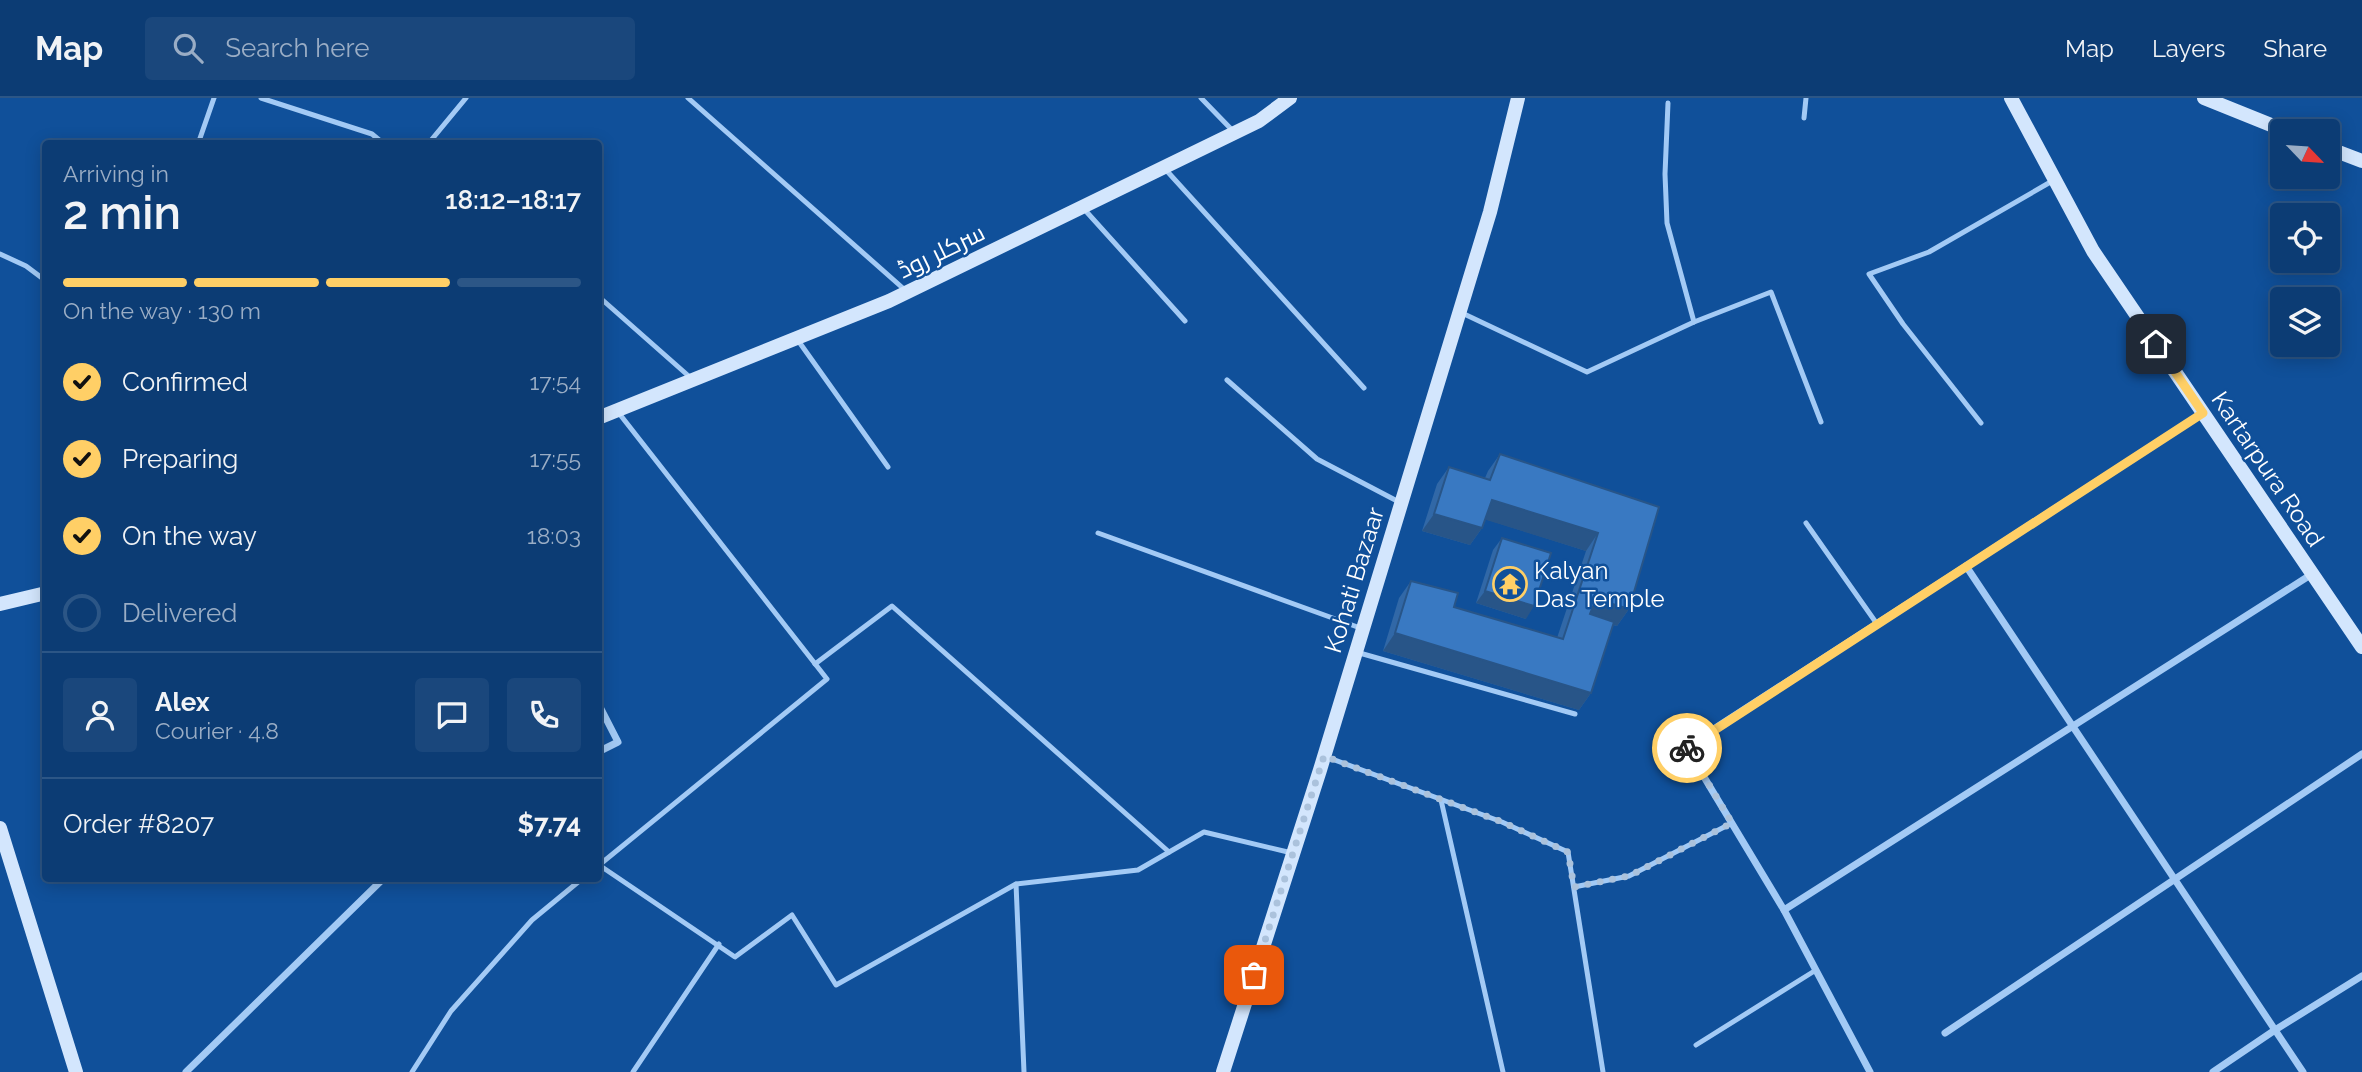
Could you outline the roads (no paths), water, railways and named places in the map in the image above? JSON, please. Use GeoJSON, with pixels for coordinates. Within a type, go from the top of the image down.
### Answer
{"type":"FeatureCollection","features":[{"type":"Feature","properties":{"kind":"street","name":"سرکلر روڈ"},"geometry":{"type":"LineString","coordinates":[[602,417],[695,381],[907,292],[1236,133],[1259,121],[1290,98]]}},
{"type":"Feature","properties":{"kind":"street","name":"Kohati Bazaar"},"geometry":{"type":"LineString","coordinates":[[1223,1072],[1294,853],[1490,212],[1518,98]]}},
{"type":"Feature","properties":{"kind":"street","name":"Kartarpura Road"},"geometry":{"type":"LineString","coordinates":[[2011,98],[2093,251],[2362,647]]}},
{"type":"Feature","properties":{"kind":"street"},"geometry":{"type":"LineString","coordinates":[[2204,98],[2223,102],[2270,124]]}},
{"type":"Feature","properties":{"kind":"street"},"geometry":{"type":"LineString","coordinates":[[2340,153],[2362,161]]}},
{"type":"Feature","properties":{"kind":"street"},"geometry":{"type":"LineString","coordinates":[[1870,1072],[1784,910],[1686,747],[2203,413]]}},
{"type":"Feature","properties":{"kind":"street"},"geometry":{"type":"LineString","coordinates":[[1966,566],[2303,1072]]}},
{"type":"Feature","properties":{"kind":"street"},"geometry":{"type":"LineString","coordinates":[[1784,910],[2312,574]]}},
{"type":"Feature","properties":{"kind":"street"},"geometry":{"type":"LineString","coordinates":[[0,604],[42,594]]}},
{"type":"Feature","properties":{"kind":"street"},"geometry":{"type":"LineString","coordinates":[[602,711],[618,742],[602,750]]}},
{"type":"Feature","properties":{"kind":"street"},"geometry":{"type":"LineString","coordinates":[[1945,1033],[2362,754]]}},
{"type":"Feature","properties":{"kind":"street"},"geometry":{"type":"LineString","coordinates":[[0,828],[76,1072]]}},
{"type":"Feature","properties":{"kind":"street"},"geometry":{"type":"LineString","coordinates":[[186,1072],[380,882]]}},
{"type":"Feature","properties":{"kind":"street"},"geometry":{"type":"LineString","coordinates":[[2213,1072],[2362,976]]}},
{"type":"Feature","properties":{"kind":"lane"},"geometry":{"type":"LineString","coordinates":[[199,140],[214,98]]}},
{"type":"Feature","properties":{"kind":"lane"},"geometry":{"type":"LineString","coordinates":[[261,98],[372,134],[379,140]]}},
{"type":"Feature","properties":{"kind":"lane"},"geometry":{"type":"LineString","coordinates":[[431,140],[466,98]]}},
{"type":"Feature","properties":{"kind":"lane"},"geometry":{"type":"LineString","coordinates":[[688,98],[907,292]]}},
{"type":"Feature","properties":{"kind":"lane"},"geometry":{"type":"LineString","coordinates":[[1201,98],[1236,133]]}},
{"type":"Feature","properties":{"kind":"lane"},"geometry":{"type":"LineString","coordinates":[[1804,118],[1806,98]]}},
{"type":"Feature","properties":{"kind":"lane"},"geometry":{"type":"LineString","coordinates":[[1668,103],[1665,174],[1667,223],[1694,322]]}},
{"type":"Feature","properties":{"kind":"lane"},"geometry":{"type":"LineString","coordinates":[[1164,168],[1364,388]]}},
{"type":"Feature","properties":{"kind":"lane"},"geometry":{"type":"LineString","coordinates":[[1981,423],[1903,324],[1869,274],[1929,252],[2054,180]]}},
{"type":"Feature","properties":{"kind":"lane"},"geometry":{"type":"LineString","coordinates":[[1082,208],[1185,321]]}},
{"type":"Feature","properties":{"kind":"lane"},"geometry":{"type":"LineString","coordinates":[[0,254],[26,266],[42,278]]}},
{"type":"Feature","properties":{"kind":"lane"},"geometry":{"type":"LineString","coordinates":[[1459,312],[1587,372],[1694,322],[1772,292],[1821,422]]}},
{"type":"Feature","properties":{"kind":"lane"},"geometry":{"type":"LineString","coordinates":[[602,300],[695,381]]}},
{"type":"Feature","properties":{"kind":"lane"},"geometry":{"type":"LineString","coordinates":[[797,339],[888,467]]}},
{"type":"Feature","properties":{"kind":"lane"},"geometry":{"type":"LineString","coordinates":[[1227,380],[1317,459],[1401,503]]}},
{"type":"Feature","properties":{"kind":"lane"},"geometry":{"type":"LineString","coordinates":[[602,863],[827,680],[617,411]]}},
{"type":"Feature","properties":{"kind":"lane"},"geometry":{"type":"LineString","coordinates":[[1806,523],[1877,624]]}},
{"type":"Feature","properties":{"kind":"lane"},"geometry":{"type":"LineString","coordinates":[[1098,533],[1363,629]]}},
{"type":"Feature","properties":{"kind":"lane"},"geometry":{"type":"LineString","coordinates":[[815,664],[892,606],[1169,852]]}},
{"type":"Feature","properties":{"kind":"lane"},"geometry":{"type":"LineString","coordinates":[[1356,652],[1576,714]]}},
{"type":"Feature","properties":{"kind":"lane"},"geometry":{"type":"LineString","coordinates":[[1324,756],[1502,822],[1568,852],[1603,1072]]}},
{"type":"Feature","properties":{"kind":"lane"},"geometry":{"type":"LineString","coordinates":[[1441,800],[1503,1072]]}},
{"type":"Feature","properties":{"kind":"lane"},"geometry":{"type":"LineString","coordinates":[[1574,887],[1629,876],[1732,823]]}},
{"type":"Feature","properties":{"kind":"lane"},"geometry":{"type":"LineString","coordinates":[[602,867],[735,957],[792,915],[836,985],[1016,884],[1138,870],[1204,832],[1294,853]]}},
{"type":"Feature","properties":{"kind":"lane"},"geometry":{"type":"LineString","coordinates":[[412,1072],[451,1011],[532,920],[578,882]]}},
{"type":"Feature","properties":{"kind":"lane"},"geometry":{"type":"LineString","coordinates":[[1016,884],[1024,1072]]}},
{"type":"Feature","properties":{"kind":"lane"},"geometry":{"type":"LineString","coordinates":[[633,1072],[719,944]]}},
{"type":"Feature","properties":{"kind":"lane"},"geometry":{"type":"LineString","coordinates":[[1696,1045],[1816,970]]}},
{"type":"Feature","properties":{"kind":"place","name":"Kalyan Das Temple"},"geometry":{"type":"Point","coordinates":[1510,584]}}]}
